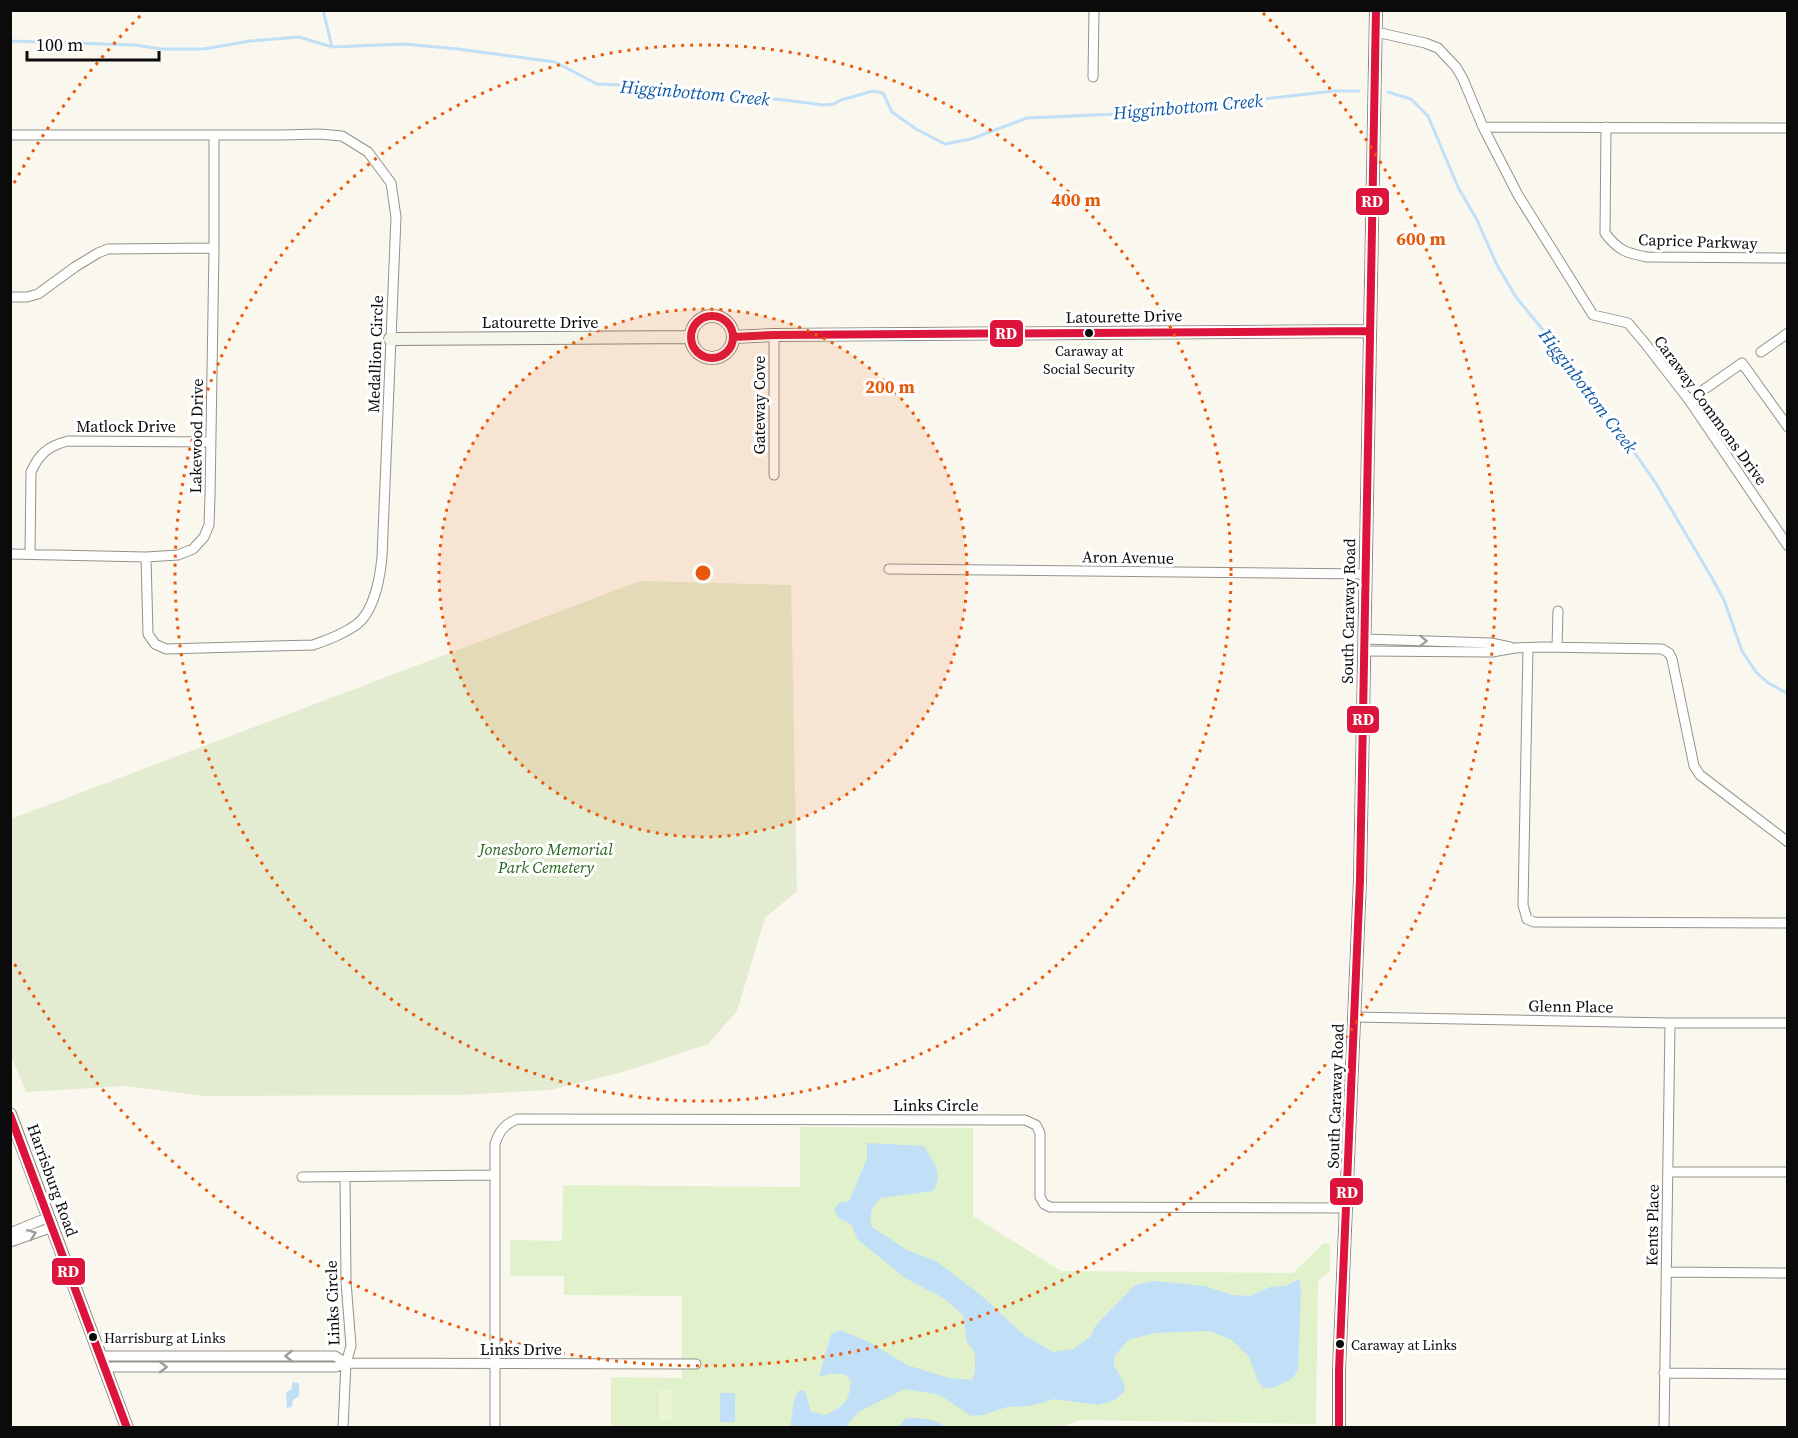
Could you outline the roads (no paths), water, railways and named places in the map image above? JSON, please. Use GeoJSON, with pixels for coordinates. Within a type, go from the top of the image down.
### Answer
{"type":"FeatureCollection","features":[{"type":"Feature","properties":{"kind":"street"},"geometry":{"type":"LineString","coordinates":[[1093,77],[1094,10]]}},
{"type":"Feature","properties":{"kind":"street","name":"South Caraway Road"},"geometry":{"type":"LineString","coordinates":[[1339,1428],[1355,1017],[1376,10]]}},
{"type":"Feature","properties":{"kind":"street"},"geometry":{"type":"LineString","coordinates":[[1376,32],[1425,43],[1443,52],[1463,79],[1483,127],[1788,128]]}},
{"type":"Feature","properties":{"kind":"street","name":"Caraway Commons Drive"},"geometry":{"type":"LineString","coordinates":[[1483,127],[1518,195],[1593,315],[1628,323],[1689,400],[1784,531],[1788,546]]}},
{"type":"Feature","properties":{"kind":"street","name":"Caprice Parkway"},"geometry":{"type":"LineString","coordinates":[[1606,127],[1605,233],[1613,244],[1628,253],[1647,257],[1788,258]]}},
{"type":"Feature","properties":{"kind":"street","name":"Medallion Circle"},"geometry":{"type":"LineString","coordinates":[[10,135],[319,134],[342,136],[368,152],[391,183],[396,217],[382,557],[379,583],[357,624],[333,638],[313,645],[166,649],[155,644],[148,634],[146,557]]}},
{"type":"Feature","properties":{"kind":"street","name":"Lakewood Drive"},"geometry":{"type":"LineString","coordinates":[[10,554],[146,557],[178,555],[193,549],[204,537],[209,525],[214,135]]}},
{"type":"Feature","properties":{"kind":"street"},"geometry":{"type":"LineString","coordinates":[[10,297],[27,297],[38,294],[82,262],[108,249],[214,248]]}},
{"type":"Feature","properties":{"kind":"street"},"geometry":{"type":"LineString","coordinates":[[709,316],[716,316],[728,323],[733,337],[728,351],[715,358],[701,356],[691,344],[690,337],[696,323],[709,316]]}},
{"type":"Feature","properties":{"kind":"street","name":"Latourette Drive"},"geometry":{"type":"LineString","coordinates":[[733,337],[1370,331]]}},
{"type":"Feature","properties":{"kind":"street"},"geometry":{"type":"LineString","coordinates":[[1761,352],[1788,333]]}},
{"type":"Feature","properties":{"kind":"street","name":"Gateway Cove"},"geometry":{"type":"LineString","coordinates":[[774,335],[774,475]]}},
{"type":"Feature","properties":{"kind":"street","name":"Latourette Drive"},"geometry":{"type":"LineString","coordinates":[[390,339],[690,337]]}},
{"type":"Feature","properties":{"kind":"street"},"geometry":{"type":"LineString","coordinates":[[1689,400],[1742,363],[1788,427]]}},
{"type":"Feature","properties":{"kind":"street","name":"Matlock Drive"},"geometry":{"type":"LineString","coordinates":[[30,554],[31,472],[41,454],[46,450],[68,441],[210,442]]}},
{"type":"Feature","properties":{"kind":"street","name":"Aron Avenue"},"geometry":{"type":"LineString","coordinates":[[889,569],[1366,574]]}},
{"type":"Feature","properties":{"kind":"street"},"geometry":{"type":"LineString","coordinates":[[1557,647],[1558,611]]}},
{"type":"Feature","properties":{"kind":"street"},"geometry":{"type":"LineString","coordinates":[[1364,645],[1491,643],[1515,648],[1652,649],[1669,653],[1672,658],[1694,766],[1700,775],[1788,842]]}},
{"type":"Feature","properties":{"kind":"street"},"geometry":{"type":"LineString","coordinates":[[1528,648],[1523,905],[1527,918],[1534,922],[1788,923]]}},
{"type":"Feature","properties":{"kind":"street","name":"Glenn Place"},"geometry":{"type":"LineString","coordinates":[[1355,1017],[1788,1023]]}},
{"type":"Feature","properties":{"kind":"street","name":"Kents Place"},"geometry":{"type":"LineString","coordinates":[[1664,1428],[1670,1023]]}},
{"type":"Feature","properties":{"kind":"street","name":"Harrisburg Road"},"geometry":{"type":"LineString","coordinates":[[10,1114],[127,1428]]}},
{"type":"Feature","properties":{"kind":"street","name":"Links Circle"},"geometry":{"type":"LineString","coordinates":[[495,1428],[495,1144],[504,1126],[520,1118],[1025,1120],[1036,1125],[1040,1133],[1040,1197],[1044,1204],[1050,1207],[1346,1208]]}},
{"type":"Feature","properties":{"kind":"street"},"geometry":{"type":"LineString","coordinates":[[1668,1172],[1788,1172]]}},
{"type":"Feature","properties":{"kind":"street"},"geometry":{"type":"LineString","coordinates":[[302,1177],[495,1175]]}},
{"type":"Feature","properties":{"kind":"street","name":"Links Circle"},"geometry":{"type":"LineString","coordinates":[[343,1428],[346,1363],[351,1346],[346,1282],[345,1177]]}},
{"type":"Feature","properties":{"kind":"street"},"geometry":{"type":"LineString","coordinates":[[10,1233],[51,1222]]}},
{"type":"Feature","properties":{"kind":"street"},"geometry":{"type":"LineString","coordinates":[[10,1242],[51,1222]]}},
{"type":"Feature","properties":{"kind":"street"},"geometry":{"type":"LineString","coordinates":[[1666,1272],[1788,1273]]}},
{"type":"Feature","properties":{"kind":"street","name":"Links Drive"},"geometry":{"type":"LineString","coordinates":[[102,1362],[336,1367],[346,1363],[696,1364]]}},
{"type":"Feature","properties":{"kind":"street"},"geometry":{"type":"LineString","coordinates":[[1664,1373],[1788,1374]]}},
{"type":"Feature","properties":{"kind":"water"},"geometry":{"type":"Polygon","coordinates":[[[867,1143],[924,1146],[934,1163],[938,1178],[933,1191],[881,1198],[872,1211],[872,1227],[907,1250],[936,1261],[983,1297],[1024,1335],[1053,1352],[1073,1349],[1090,1337],[1096,1325],[1135,1285],[1155,1281],[1205,1286],[1232,1295],[1250,1296],[1270,1287],[1286,1286],[1299,1279],[1301,1291],[1298,1370],[1292,1379],[1273,1388],[1263,1388],[1249,1357],[1232,1340],[1210,1331],[1155,1333],[1128,1340],[1114,1357],[1114,1366],[1123,1381],[1125,1391],[1115,1400],[1098,1405],[1054,1399],[1031,1406],[1007,1407],[983,1415],[971,1416],[940,1395],[905,1389],[858,1412],[846,1427],[790,1427],[798,1391],[804,1390],[812,1412],[825,1415],[837,1409],[847,1399],[851,1381],[844,1374],[819,1377],[831,1334],[840,1330],[867,1341],[907,1365],[949,1378],[972,1380],[975,1372],[975,1353],[967,1342],[963,1315],[945,1299],[905,1278],[857,1239],[852,1225],[839,1218],[834,1210],[838,1203],[849,1201],[867,1159],[867,1143]]]}},
{"type":"Feature","properties":{"kind":"water"},"geometry":{"type":"Polygon","coordinates":[[[292,1382],[299,1383],[299,1396],[293,1400],[292,1407],[287,1408],[286,1392],[292,1389],[292,1382]]]}},
{"type":"Feature","properties":{"kind":"water"},"geometry":{"type":"Polygon","coordinates":[[[720,1393],[735,1393],[735,1422],[720,1422],[720,1393]]]}},
{"type":"Feature","properties":{"kind":"water"},"geometry":{"type":"Polygon","coordinates":[[[906,1418],[932,1420],[945,1427],[901,1427],[906,1418]]]}},
{"type":"Feature","properties":{"kind":"waterway"},"geometry":{"type":"LineString","coordinates":[[323,10],[332,47]]}},
{"type":"Feature","properties":{"kind":"waterway","name":"Higginbottom Creek"},"geometry":{"type":"LineString","coordinates":[[10,41],[204,49],[250,41],[299,37],[332,47],[404,44],[555,62],[597,84],[648,86],[823,105],[834,104],[873,91],[883,93],[892,112],[916,129],[945,144],[971,139],[1027,118],[1141,113],[1334,91],[1359,91]]}},
{"type":"Feature","properties":{"kind":"waterway","name":"Higginbottom Creek"},"geometry":{"type":"LineString","coordinates":[[1388,92],[1411,99],[1428,116],[1458,187],[1477,220],[1497,265],[1516,297],[1584,380],[1655,482],[1724,600],[1742,651],[1756,672],[1767,682],[1788,694]]}},
{"type":"Feature","properties":{"kind":"place","name":"Caraway at Social Security"},"geometry":{"type":"Point","coordinates":[1089,333]}},
{"type":"Feature","properties":{"kind":"place","name":"Harrisburg at Links"},"geometry":{"type":"Point","coordinates":[93,1337]}},
{"type":"Feature","properties":{"kind":"place","name":"Caraway at Links"},"geometry":{"type":"Point","coordinates":[1340,1344]}},
{"type":"Feature","properties":{"kind":"park label","name":"Jonesboro Memorial Park Cemetery"},"geometry":{"type":"Point","coordinates":[546,858]}}]}
